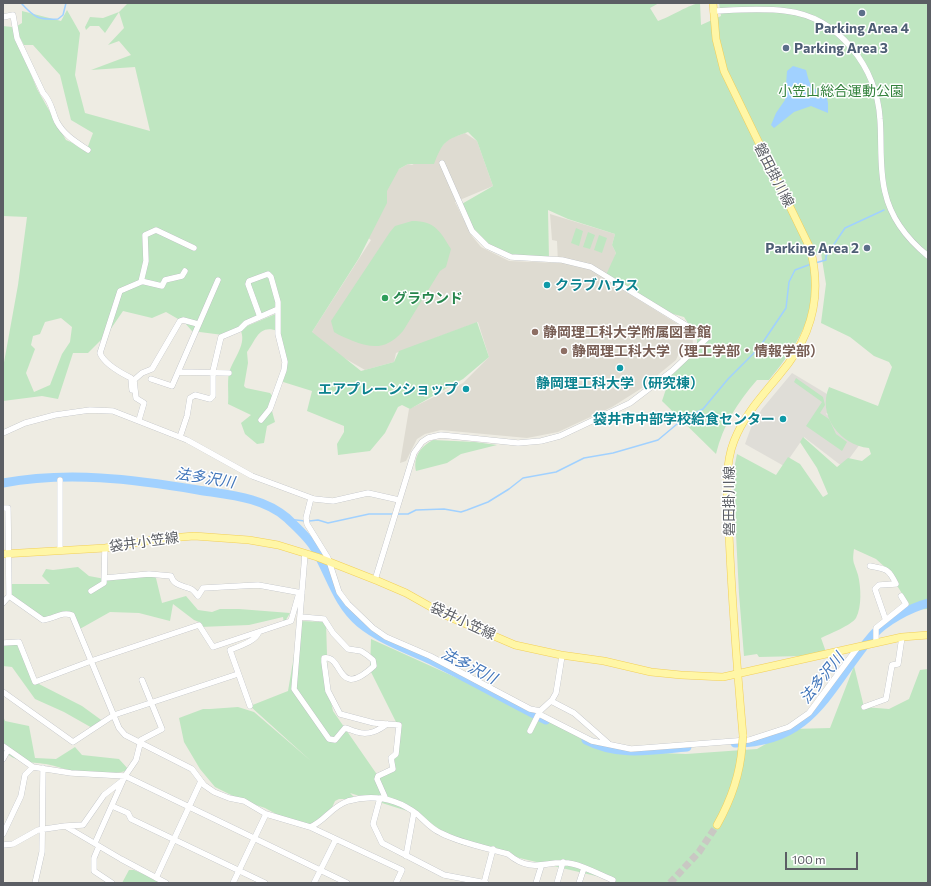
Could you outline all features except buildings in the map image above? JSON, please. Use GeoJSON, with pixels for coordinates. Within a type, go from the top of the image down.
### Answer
{"type":"FeatureCollection","features":[{"type":"Feature","properties":{"kind":"main road","name":"磐田掛川線"},"geometry":{"type":"LineString","coordinates":[[713,3],[716,39],[724,71],[810,248],[816,279],[814,310],[806,336],[795,356],[744,419],[731,450],[728,475],[729,523],[734,625],[743,736],[738,775],[730,802],[718,825]]}},
{"type":"Feature","properties":{"kind":"main road","name":"袋井小笠線"},"geometry":{"type":"LineString","coordinates":[[6,554],[105,548],[158,539],[194,536],[249,540],[278,545],[317,557],[406,593],[444,614],[515,645],[562,656],[604,661],[651,672],[723,677],[902,637],[928,635]]}},
{"type":"Feature","properties":{"kind":"street"},"geometry":{"type":"LineString","coordinates":[[713,11],[768,9],[796,13],[822,24],[852,47],[866,69],[876,93],[880,118],[882,172],[888,202],[896,222],[906,236],[928,256]]}},
{"type":"Feature","properties":{"kind":"street"},"geometry":{"type":"LineString","coordinates":[[3,16],[13,15],[17,38],[44,93],[49,99],[57,121],[72,140],[88,150]]}},
{"type":"Feature","properties":{"kind":"street"},"geometry":{"type":"LineString","coordinates":[[375,580],[417,446],[428,438],[441,435],[518,443],[541,441],[560,436],[630,403],[672,371],[707,338],[591,267],[562,260],[511,257],[487,246],[472,231],[442,163]]}},
{"type":"Feature","properties":{"kind":"street"},"geometry":{"type":"LineString","coordinates":[[134,390],[132,390],[130,378],[118,371],[104,359],[100,353],[120,291],[137,285],[141,281],[146,261],[144,234],[146,232],[156,230],[194,248]]}},
{"type":"Feature","properties":{"kind":"street"},"geometry":{"type":"LineString","coordinates":[[141,281],[162,286],[165,280],[182,276],[185,271]]}},
{"type":"Feature","properties":{"kind":"street"},"geometry":{"type":"LineString","coordinates":[[260,316],[248,284],[249,281],[268,274],[271,276],[278,302],[278,334],[284,356],[284,370],[270,409],[261,420]]}},
{"type":"Feature","properties":{"kind":"street"},"geometry":{"type":"LineString","coordinates":[[151,379],[172,386],[218,280]]}},
{"type":"Feature","properties":{"kind":"street"},"geometry":{"type":"LineString","coordinates":[[180,437],[187,416],[190,398],[195,395],[210,399],[214,396],[213,371],[220,337],[260,316],[278,309]]}},
{"type":"Feature","properties":{"kind":"street"},"geometry":{"type":"LineString","coordinates":[[139,420],[144,402],[136,398],[134,380],[142,373],[152,368],[180,321],[198,324]]}},
{"type":"Feature","properties":{"kind":"street"},"geometry":{"type":"LineString","coordinates":[[178,372],[213,371],[229,373]]}},
{"type":"Feature","properties":{"kind":"street"},"geometry":{"type":"LineString","coordinates":[[3,432],[39,419],[90,410],[113,411],[180,437],[252,476],[311,498],[333,501],[368,493],[399,500]]}},
{"type":"Feature","properties":{"kind":"street"},"geometry":{"type":"LineString","coordinates":[[60,480],[60,551]]}},
{"type":"Feature","properties":{"kind":"street"},"geometry":{"type":"LineString","coordinates":[[311,498],[306,518],[307,524],[329,562],[332,576],[339,592],[348,604],[373,628],[386,637],[430,656],[530,709],[539,712],[589,740],[631,749],[748,740],[788,727],[809,713],[858,647]]}},
{"type":"Feature","properties":{"kind":"street"},"geometry":{"type":"LineString","coordinates":[[3,508],[8,508],[6,554],[9,596],[3,603]]}},
{"type":"Feature","properties":{"kind":"street"},"geometry":{"type":"LineString","coordinates":[[91,591],[104,583],[105,548]]}},
{"type":"Feature","properties":{"kind":"street"},"geometry":{"type":"LineString","coordinates":[[306,554],[301,593],[301,616],[294,689],[329,739],[334,740],[345,728],[359,733],[370,733],[388,724]]}},
{"type":"Feature","properties":{"kind":"street"},"geometry":{"type":"LineString","coordinates":[[870,566],[887,570],[891,573],[896,584],[879,585],[875,589],[886,618]]}},
{"type":"Feature","properties":{"kind":"street"},"geometry":{"type":"LineString","coordinates":[[105,578],[149,574],[171,576],[173,581],[193,590],[198,596],[203,588],[258,585],[301,593]]}},
{"type":"Feature","properties":{"kind":"street"},"geometry":{"type":"LineString","coordinates":[[3,643],[19,642],[35,682],[91,661],[199,625],[213,647],[259,632],[291,621],[301,593]]}},
{"type":"Feature","properties":{"kind":"street"},"geometry":{"type":"LineString","coordinates":[[9,596],[43,620],[49,620],[64,613],[72,615],[114,715],[124,735],[192,769],[201,781],[214,792],[229,798],[244,801],[266,814],[310,827],[402,870],[396,883]]}},
{"type":"Feature","properties":{"kind":"street"},"geometry":{"type":"LineString","coordinates":[[876,643],[876,628],[886,618],[906,604],[901,596]]}},
{"type":"Feature","properties":{"kind":"street"},"geometry":{"type":"LineString","coordinates":[[301,616],[324,619],[333,633],[348,649],[361,651],[373,660],[374,666],[364,676],[352,680],[347,679],[331,659],[324,658],[328,691],[340,714],[374,723],[399,725],[396,754],[391,758],[393,769],[378,776],[377,779],[382,798],[373,824],[382,843],[444,875],[462,880],[472,880],[485,883],[493,849]]}},
{"type":"Feature","properties":{"kind":"street"},"geometry":{"type":"LineString","coordinates":[[250,706],[230,650],[251,640],[257,636],[259,632]]}},
{"type":"Feature","properties":{"kind":"street"},"geometry":{"type":"LineString","coordinates":[[864,707],[886,699],[892,665],[898,664],[902,637]]}},
{"type":"Feature","properties":{"kind":"street"},"geometry":{"type":"LineString","coordinates":[[530,731],[539,712],[551,701],[556,693],[562,656]]}},
{"type":"Feature","properties":{"kind":"street"},"geometry":{"type":"LineString","coordinates":[[3,692],[73,742],[114,715],[238,674]]}},
{"type":"Feature","properties":{"kind":"street"},"geometry":{"type":"LineString","coordinates":[[112,883],[94,870],[94,858],[97,845],[124,778],[136,760],[141,740],[162,729],[142,680]]}},
{"type":"Feature","properties":{"kind":"street"},"geometry":{"type":"LineString","coordinates":[[551,701],[574,713],[590,729],[610,745]]}},
{"type":"Feature","properties":{"kind":"street"},"geometry":{"type":"LineString","coordinates":[[589,740],[590,729]]}},
{"type":"Feature","properties":{"kind":"street"},"geometry":{"type":"LineString","coordinates":[[3,746],[32,767],[71,773],[124,778],[189,807],[347,883]]}},
{"type":"Feature","properties":{"kind":"street"},"geometry":{"type":"LineString","coordinates":[[3,759],[8,750]]}},
{"type":"Feature","properties":{"kind":"street"},"geometry":{"type":"LineString","coordinates":[[3,834],[21,796],[25,775],[32,767]]}},
{"type":"Feature","properties":{"kind":"street"},"geometry":{"type":"LineString","coordinates":[[36,883],[42,852],[43,768]]}},
{"type":"Feature","properties":{"kind":"street"},"geometry":{"type":"LineString","coordinates":[[3,846],[13,844],[42,829],[83,825],[104,795],[124,778]]}},
{"type":"Feature","properties":{"kind":"street"},"geometry":{"type":"LineString","coordinates":[[156,878],[201,781]]}},
{"type":"Feature","properties":{"kind":"street"},"geometry":{"type":"LineString","coordinates":[[310,827],[319,823],[340,805],[356,799],[382,798],[414,812],[431,828],[441,834],[508,854],[516,861],[541,866],[563,862],[584,868],[613,880],[612,883]]}},
{"type":"Feature","properties":{"kind":"street"},"geometry":{"type":"LineString","coordinates":[[112,806],[128,813],[131,819],[265,883]]}},
{"type":"Feature","properties":{"kind":"street"},"geometry":{"type":"LineString","coordinates":[[406,856],[414,812]]}},
{"type":"Feature","properties":{"kind":"street"},"geometry":{"type":"LineString","coordinates":[[233,883],[266,814]]}},
{"type":"Feature","properties":{"kind":"street"},"geometry":{"type":"LineString","coordinates":[[65,826],[166,883]]}},
{"type":"Feature","properties":{"kind":"street"},"geometry":{"type":"LineString","coordinates":[[314,883],[336,839]]}},
{"type":"Feature","properties":{"kind":"street"},"geometry":{"type":"LineString","coordinates":[[557,883],[563,862]]}},
{"type":"Feature","properties":{"kind":"street"},"geometry":{"type":"LineString","coordinates":[[536,883],[541,866]]}},
{"type":"Feature","properties":{"kind":"street"},"geometry":{"type":"LineString","coordinates":[[579,883],[584,868]]}},
{"type":"Feature","properties":{"kind":"shaded area"},"geometry":{"type":"Polygon","coordinates":[[[465,133],[477,141],[493,186],[455,202],[472,236],[481,247],[509,261],[558,263],[557,241],[552,240],[550,214],[615,234],[612,245],[616,253],[607,280],[692,333],[693,344],[682,346],[676,360],[642,388],[612,407],[558,432],[527,438],[441,430],[425,434],[417,439],[406,461],[400,463],[409,409],[463,383],[489,357],[478,322],[396,353],[394,362],[365,370],[313,340],[312,332],[371,240],[346,223],[399,169],[408,164],[412,165],[440,149],[448,139],[465,133]]]}},
{"type":"Feature","properties":{"kind":"shaded area"},"geometry":{"type":"Polygon","coordinates":[[[792,373],[832,397],[831,408],[826,414],[863,440],[843,467],[804,437],[784,466],[745,444],[752,425],[762,409],[792,373]]]}},
{"type":"Feature","properties":{"kind":"green space","name":"小笠山総合運動公園"},"geometry":{"type":"Polygon","coordinates":[[[128,3],[659,3],[650,8],[658,21],[691,5],[700,3],[701,25],[721,16],[719,3],[928,3],[928,609],[912,610],[887,569],[876,559],[854,549],[853,560],[860,585],[860,603],[858,613],[854,621],[850,624],[821,638],[826,652],[802,656],[759,657],[757,654],[744,656],[739,594],[733,474],[737,454],[776,475],[788,457],[800,464],[823,497],[828,494],[817,468],[800,442],[803,437],[837,467],[848,458],[862,461],[871,454],[869,448],[858,446],[849,441],[840,435],[834,427],[826,408],[826,398],[829,387],[878,406],[892,367],[889,362],[874,356],[850,337],[821,323],[826,284],[821,253],[810,257],[813,291],[804,328],[792,350],[769,380],[757,380],[743,397],[727,424],[716,454],[662,401],[672,371],[697,345],[697,337],[684,317],[666,312],[606,275],[616,253],[612,245],[615,234],[568,219],[548,210],[549,259],[511,257],[481,241],[460,205],[493,186],[477,141],[468,132],[454,137],[446,142],[440,150],[434,164],[408,164],[399,169],[387,191],[387,203],[359,258],[312,332],[361,371],[394,362],[399,351],[477,322],[489,357],[463,379],[410,409],[402,405],[398,407],[385,433],[370,451],[338,455],[337,444],[344,432],[344,426],[307,411],[312,391],[280,381],[285,362],[278,331],[272,329],[262,331],[256,337],[247,352],[248,363],[244,386],[246,388],[270,393],[274,398],[272,411],[275,422],[267,426],[264,443],[257,444],[245,434],[241,423],[251,415],[228,404],[229,373],[241,346],[242,335],[240,329],[278,313],[278,309],[223,335],[192,331],[185,323],[166,312],[152,318],[123,311],[108,333],[88,353],[73,353],[58,399],[42,396],[3,401],[3,368],[18,285],[27,217],[3,216],[3,26],[12,27],[37,89],[66,140],[87,149],[93,133],[71,120],[60,75],[33,45],[24,45],[19,36],[17,26],[22,23],[22,11],[61,21],[67,10],[80,33],[75,75],[85,113],[150,131],[135,67],[91,70],[131,55],[119,41],[108,45],[124,28],[119,12],[128,3]],[[61,318],[45,322],[40,334],[33,336],[31,345],[35,349],[26,373],[34,392],[50,385],[62,354],[70,342],[72,327],[61,318]]]}},
{"type":"Feature","properties":{"kind":"green space"},"geometry":{"type":"Polygon","coordinates":[[[119,12],[105,33],[99,26],[90,26],[86,30],[85,27],[90,17],[103,18],[119,12]]]}},
{"type":"Feature","properties":{"kind":"green space","name":"グラウンド"},"geometry":{"type":"Polygon","coordinates":[[[412,221],[420,221],[432,225],[444,237],[451,249],[446,267],[440,271],[403,331],[391,341],[380,346],[361,344],[334,332],[331,321],[390,232],[395,226],[412,221]]]}},
{"type":"Feature","properties":{"kind":"green space"},"geometry":{"type":"Polygon","coordinates":[[[576,228],[583,231],[579,246],[571,243],[576,228]]]}},
{"type":"Feature","properties":{"kind":"green space"},"geometry":{"type":"Polygon","coordinates":[[[588,232],[595,235],[590,249],[583,247],[588,232]]]}},
{"type":"Feature","properties":{"kind":"green space"},"geometry":{"type":"Polygon","coordinates":[[[599,235],[607,238],[602,253],[594,250],[599,235]]]}},
{"type":"Feature","properties":{"kind":"green space"},"geometry":{"type":"Polygon","coordinates":[[[796,378],[823,397],[825,405],[820,413],[829,419],[836,434],[847,442],[842,451],[806,426],[822,402],[794,382],[796,378]]]}},
{"type":"Feature","properties":{"kind":"green space"},"geometry":{"type":"Polygon","coordinates":[[[433,440],[475,442],[497,445],[461,454],[447,463],[416,471],[415,466],[419,452],[425,445],[433,440]]]}},
{"type":"Feature","properties":{"kind":"green space"},"geometry":{"type":"Polygon","coordinates":[[[78,567],[89,576],[105,579],[155,574],[162,603],[186,596],[198,610],[212,612],[220,609],[239,609],[290,613],[284,623],[283,617],[249,625],[200,627],[203,624],[200,626],[199,622],[194,620],[173,604],[170,621],[139,613],[110,612],[78,630],[72,615],[43,618],[32,614],[9,596],[10,584],[50,584],[42,576],[46,569],[53,570],[78,567]]]}},
{"type":"Feature","properties":{"kind":"green space"},"geometry":{"type":"Polygon","coordinates":[[[300,621],[326,622],[328,688],[333,711],[378,776],[393,769],[399,728],[370,670],[371,639],[592,741],[636,752],[686,754],[757,749],[792,729],[830,728],[854,666],[864,707],[889,709],[909,699],[920,670],[928,669],[928,883],[612,883],[613,880],[460,844],[417,814],[350,793],[356,799],[339,799],[335,801],[329,814],[319,823],[306,825],[287,820],[265,808],[241,800],[215,787],[200,769],[184,742],[179,718],[203,709],[238,707],[254,712],[311,761],[250,706],[288,691],[300,621]]]}},
{"type":"Feature","properties":{"kind":"green space"},"geometry":{"type":"Polygon","coordinates":[[[19,642],[35,682],[82,706],[104,722],[94,729],[64,712],[35,699],[12,667],[3,666],[3,643],[19,642]]]}},
{"type":"Feature","properties":{"kind":"green space"},"geometry":{"type":"Polygon","coordinates":[[[3,716],[5,721],[29,726],[35,758],[56,759],[75,747],[82,755],[119,759],[129,770],[105,774],[80,773],[50,765],[18,760],[3,750],[3,716]]]}},
{"type":"Feature","properties":{"kind":"green space"},"geometry":{"type":"Polygon","coordinates":[[[129,870],[134,870],[165,883],[122,883],[129,870]]]}},
{"type":"Feature","properties":{"kind":"water"},"geometry":{"type":"Polygon","coordinates":[[[793,66],[806,70],[812,86],[826,94],[828,113],[811,106],[794,112],[774,128],[771,125],[776,113],[785,100],[787,71],[793,66]]]}},
{"type":"Feature","properties":{"kind":"waterway"},"geometry":{"type":"LineString","coordinates":[[21,3],[37,17],[51,19],[58,19],[63,15],[66,3]]}},
{"type":"Feature","properties":{"kind":"waterway"},"geometry":{"type":"LineString","coordinates":[[815,263],[826,260],[826,256],[845,228],[884,210]]}},
{"type":"Feature","properties":{"kind":"waterway"},"geometry":{"type":"LineString","coordinates":[[397,514],[408,514],[416,510],[444,509],[461,512],[488,502],[523,478],[556,472],[584,458],[613,453],[658,440],[683,419],[703,409],[728,379],[759,348],[786,308],[789,282],[795,270],[811,264]]}},
{"type":"Feature","properties":{"kind":"waterway","name":"法多沢川"},"geometry":{"type":"LineString","coordinates":[[3,483],[52,477],[125,480],[174,486],[245,498],[267,505],[287,518],[309,541],[315,549],[345,607],[360,623],[385,639],[431,660],[546,720]]}},
{"type":"Feature","properties":{"kind":"waterway"},"geometry":{"type":"LineString","coordinates":[[309,521],[318,520],[328,523],[369,514],[393,514]]}},
{"type":"Feature","properties":{"kind":"waterway"},"geometry":{"type":"LineString","coordinates":[[287,519],[305,521]]}},
{"type":"Feature","properties":{"kind":"waterway","name":"法多沢川"},"geometry":{"type":"LineString","coordinates":[[735,743],[762,740],[784,733],[802,722],[831,692],[858,654],[878,630],[898,616],[928,603]]}},
{"type":"Feature","properties":{"kind":"waterway","name":"法多沢川"},"geometry":{"type":"LineString","coordinates":[[586,740],[611,749],[636,751],[687,747]]}},
{"type":"Feature","properties":{"kind":"tunnel"},"geometry":{"type":"LineString","coordinates":[[670,883],[699,852],[717,825]]}},
{"type":"Feature","properties":{"kind":"place","name":"Parking Area 4"},"geometry":{"type":"Point","coordinates":[862,13]}},
{"type":"Feature","properties":{"kind":"place","name":"Parking Area 3"},"geometry":{"type":"Point","coordinates":[786,48]}},
{"type":"Feature","properties":{"kind":"place","name":"Parking Area 2"},"geometry":{"type":"Point","coordinates":[867,248]}},
{"type":"Feature","properties":{"kind":"place","name":"クラブハウス"},"geometry":{"type":"Point","coordinates":[547,285]}},
{"type":"Feature","properties":{"kind":"place","name":"グラウンド"},"geometry":{"type":"Point","coordinates":[385,298]}},
{"type":"Feature","properties":{"kind":"place","name":"静岡理工科大学附属図書館"},"geometry":{"type":"Point","coordinates":[535,332]}},
{"type":"Feature","properties":{"kind":"place","name":"静岡理工科大学（理工学部・情報学部）"},"geometry":{"type":"Point","coordinates":[564,351]}},
{"type":"Feature","properties":{"kind":"place","name":"静岡理工科大学（研究棟）"},"geometry":{"type":"Point","coordinates":[620,368]}},
{"type":"Feature","properties":{"kind":"place","name":"エアプレーンショップ"},"geometry":{"type":"Point","coordinates":[466,389]}},
{"type":"Feature","properties":{"kind":"place","name":"袋井市中部学校給食センター"},"geometry":{"type":"Point","coordinates":[783,419]}}]}
